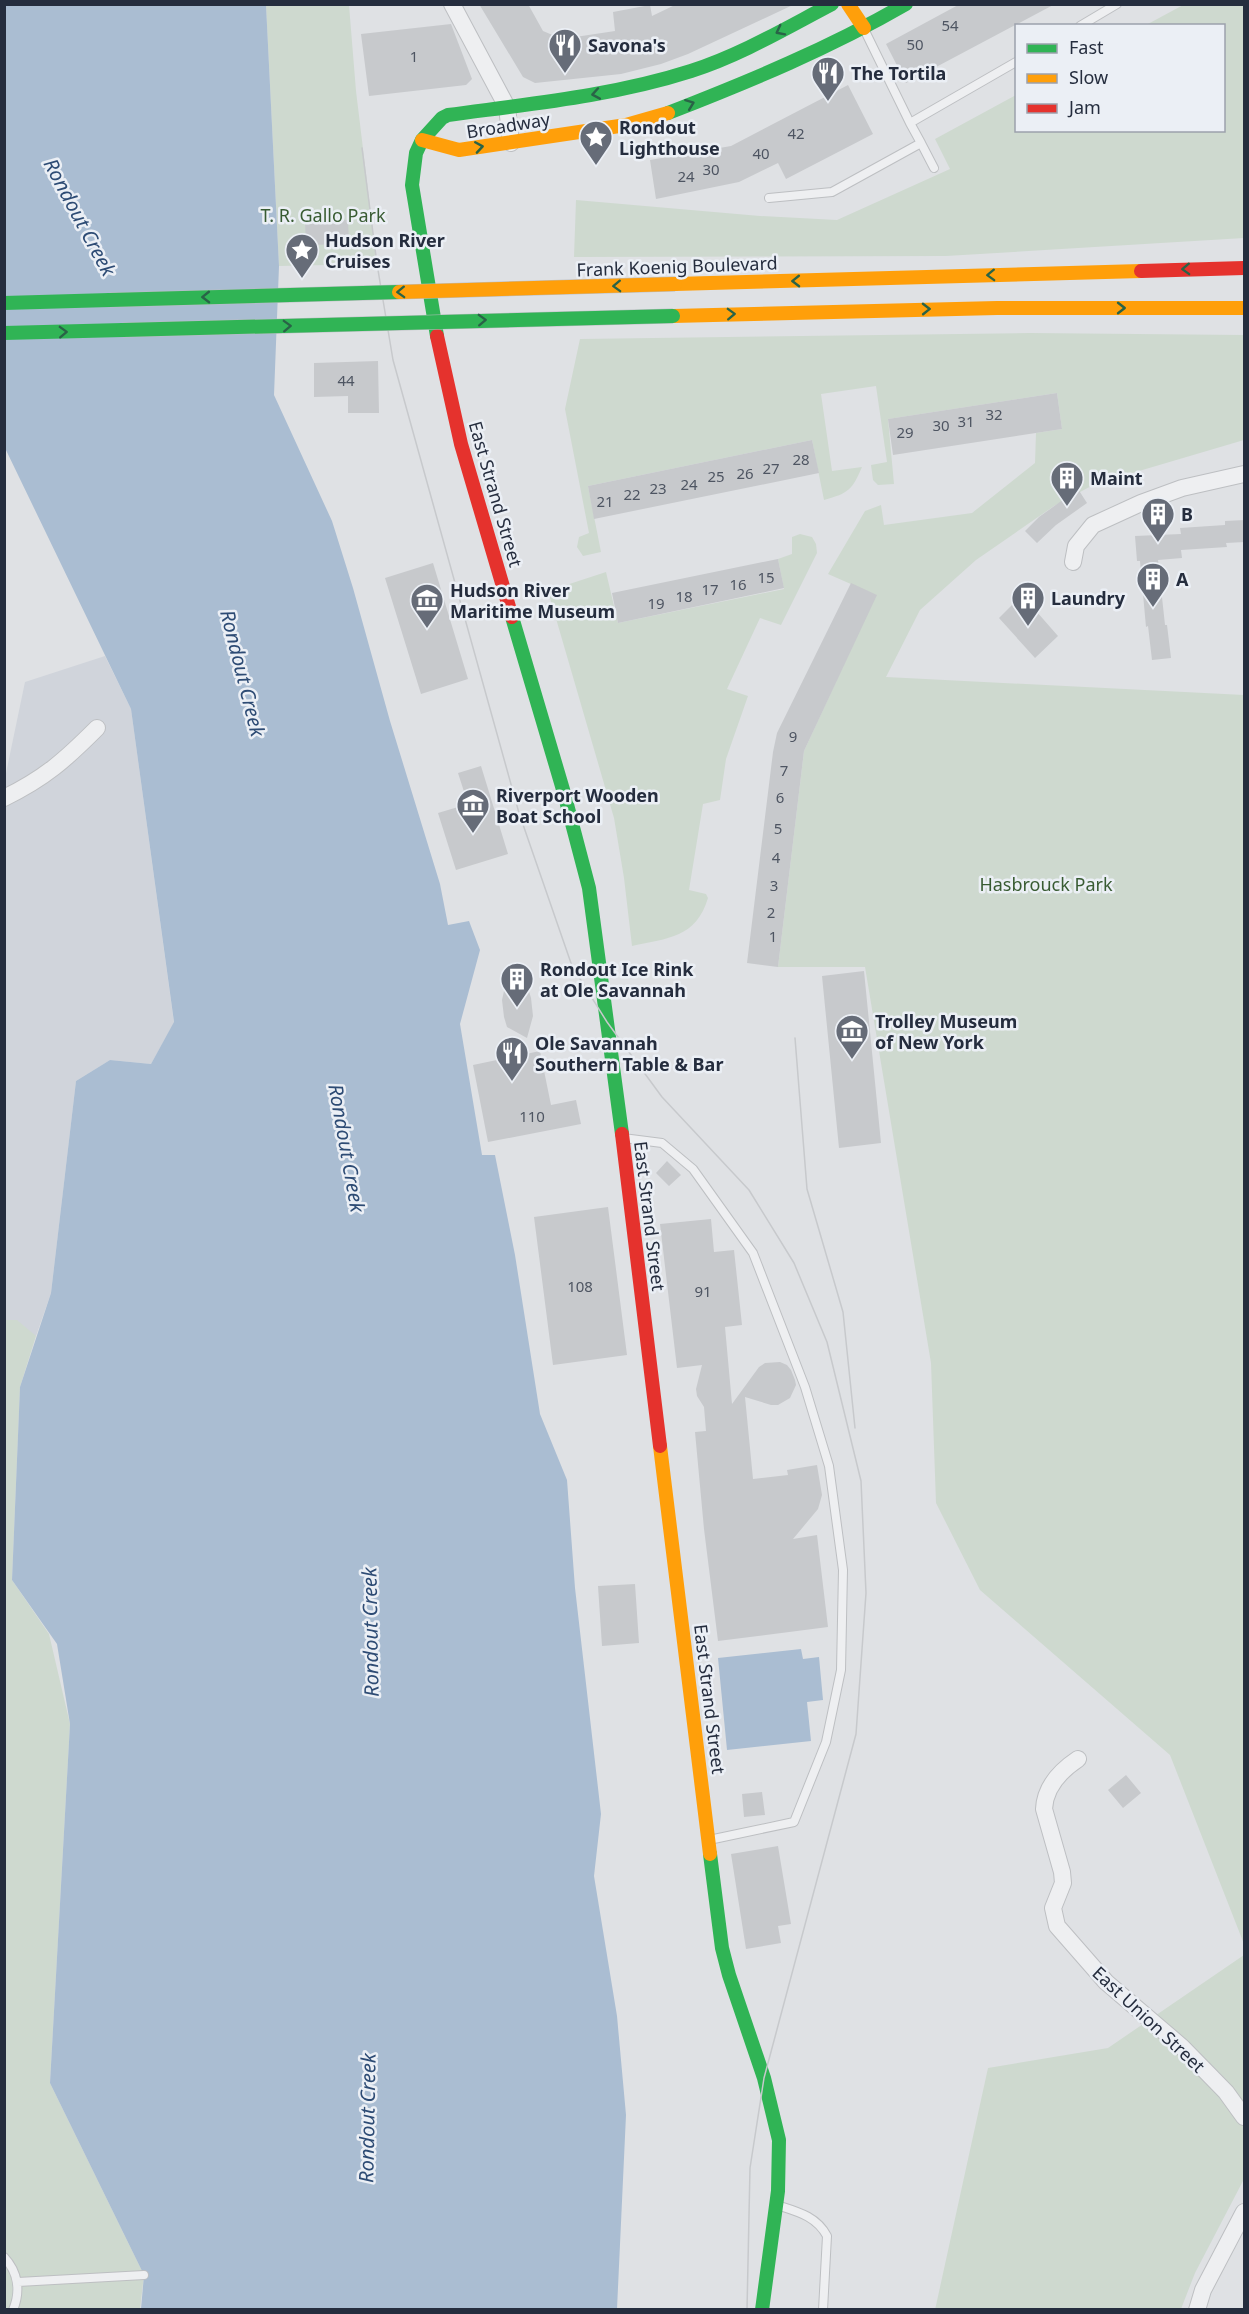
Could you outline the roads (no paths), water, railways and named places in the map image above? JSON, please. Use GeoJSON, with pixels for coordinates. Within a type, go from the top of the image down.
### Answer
{"type":"FeatureCollection","features":[{"type":"Feature","properties":{"kind":"street"},"geometry":{"type":"LineString","coordinates":[[452,4],[507,107],[511,143]]}},
{"type":"Feature","properties":{"kind":"street","name":"Broadway"},"geometry":{"type":"LineString","coordinates":[[832,4],[760,42],[694,70],[633,87],[568,99],[448,115],[442,118],[422,140],[459,150],[626,125],[662,115],[762,76],[864,28],[906,4]]}},
{"type":"Feature","properties":{"kind":"street"},"geometry":{"type":"LineString","coordinates":[[848,4],[864,28]]}},
{"type":"Feature","properties":{"kind":"street","name":"East Strand Street"},"geometry":{"type":"LineString","coordinates":[[422,140],[416,153],[412,185],[438,339],[461,444],[564,793],[589,888],[722,1948],[775,2115],[779,2140],[776,2205],[762,2310]]}},
{"type":"Feature","properties":{"kind":"street","name":"Frank Koenig Boulevard"},"geometry":{"type":"LineString","coordinates":[[4,303],[1245,267]]}},
{"type":"Feature","properties":{"kind":"street"},"geometry":{"type":"LineString","coordinates":[[4,333],[919,309],[1245,308]]}},
{"type":"Feature","properties":{"kind":"street"},"geometry":{"type":"LineString","coordinates":[[1073,562],[1076,546],[1093,525],[1141,503],[1182,488],[1245,474]]}},
{"type":"Feature","properties":{"kind":"street"},"geometry":{"type":"LineString","coordinates":[[4,798],[46,775],[64,761],[97,728]]}},
{"type":"Feature","properties":{"kind":"street","name":"East Union Street"},"geometry":{"type":"LineString","coordinates":[[1078,1759],[1052,1783],[1045,1799],[1044,1809],[1062,1872],[1063,1883],[1053,1908],[1057,1926],[1106,1982],[1182,2047],[1226,2092],[1245,2117]]}},
{"type":"Feature","properties":{"kind":"street"},"geometry":{"type":"LineString","coordinates":[[1197,2310],[1203,2290],[1245,2212]]}},
{"type":"Feature","properties":{"kind":"lane"},"geometry":{"type":"LineString","coordinates":[[1083,24],[1117,4]]}},
{"type":"Feature","properties":{"kind":"lane"},"geometry":{"type":"LineString","coordinates":[[864,28],[909,123],[934,168]]}},
{"type":"Feature","properties":{"kind":"lane"},"geometry":{"type":"LineString","coordinates":[[909,123],[1015,63]]}},
{"type":"Feature","properties":{"kind":"lane"},"geometry":{"type":"LineString","coordinates":[[769,198],[832,192],[921,143]]}},
{"type":"Feature","properties":{"kind":"lane"},"geometry":{"type":"LineString","coordinates":[[622,1138],[662,1143],[693,1169],[753,1253],[804,1387],[829,1466],[843,1570],[841,1670],[826,1742],[794,1822],[709,1840]]}},
{"type":"Feature","properties":{"kind":"lane"},"geometry":{"type":"LineString","coordinates":[[776,2205],[802,2213],[822,2225],[827,2236],[823,2310]]}},
{"type":"Feature","properties":{"kind":"lane"},"geometry":{"type":"LineString","coordinates":[[4,2257],[12,2266],[18,2283],[17,2300],[13,2310]]}},
{"type":"Feature","properties":{"kind":"lane"},"geometry":{"type":"LineString","coordinates":[[18,2283],[144,2275]]}},
{"type":"Feature","properties":{"kind":"water","name":"Rondout Creek"},"geometry":{"type":"Polygon","coordinates":[[[5,5],[266,5],[279,266],[274,395],[332,521],[440,884],[448,925],[469,921],[480,950],[460,1024],[482,1155],[495,1155],[515,1255],[540,1414],[567,1480],[575,1588],[601,1814],[594,1876],[617,2016],[626,2115],[617,2309],[141,2309],[144,2275],[50,2083],[70,1724],[57,1644],[12,1580],[20,1387],[51,1293],[76,1081],[110,1060],[151,1064],[174,1022],[131,709],[5,448],[5,5]]]}},
{"type":"Feature","properties":{"kind":"water"},"geometry":{"type":"Polygon","coordinates":[[[801,1649],[803,1659],[819,1657],[823,1700],[807,1702],[811,1741],[727,1750],[718,1658],[801,1649]]]}},
{"type":"Feature","properties":{"kind":"tram line"},"geometry":{"type":"LineString","coordinates":[[362,148],[377,264],[393,360],[519,813],[572,966],[607,1022],[662,1097],[749,1190],[794,1263],[827,1342],[861,1481],[866,1593],[856,1734],[764,2078],[750,2168],[747,2310]]}},
{"type":"Feature","properties":{"kind":"tram line"},"geometry":{"type":"LineString","coordinates":[[795,1038],[807,1189],[843,1312],[855,1428]]}},
{"type":"Feature","properties":{"kind":"place","name":"Savona's"},"geometry":{"type":"Point","coordinates":[565,74]}},
{"type":"Feature","properties":{"kind":"place","name":"The Tortila"},"geometry":{"type":"Point","coordinates":[828,102]}},
{"type":"Feature","properties":{"kind":"place","name":"Rondout Lighthouse"},"geometry":{"type":"Point","coordinates":[596,166]}},
{"type":"Feature","properties":{"kind":"place","name":"Hudson River Cruises"},"geometry":{"type":"Point","coordinates":[302,279]}},
{"type":"Feature","properties":{"kind":"place","name":"Maint"},"geometry":{"type":"Point","coordinates":[1067,507]}},
{"type":"Feature","properties":{"kind":"place","name":"B"},"geometry":{"type":"Point","coordinates":[1158,543]}},
{"type":"Feature","properties":{"kind":"place","name":"A"},"geometry":{"type":"Point","coordinates":[1153,608]}},
{"type":"Feature","properties":{"kind":"place","name":"Laundry"},"geometry":{"type":"Point","coordinates":[1028,627]}},
{"type":"Feature","properties":{"kind":"place","name":"Hudson River Maritime Museum"},"geometry":{"type":"Point","coordinates":[427,629]}},
{"type":"Feature","properties":{"kind":"place","name":"Riverport Wooden Boat School"},"geometry":{"type":"Point","coordinates":[473,834]}},
{"type":"Feature","properties":{"kind":"place","name":"Rondout Ice Rink at Ole Savannah"},"geometry":{"type":"Point","coordinates":[517,1008]}},
{"type":"Feature","properties":{"kind":"place","name":"Trolley Museum of New York"},"geometry":{"type":"Point","coordinates":[852,1060]}},
{"type":"Feature","properties":{"kind":"place","name":"Ole Savannah Southern Table & Bar"},"geometry":{"type":"Point","coordinates":[512,1082]}},
{"type":"Feature","properties":{"kind":"park label","name":"T. R. Gallo Park"},"geometry":{"type":"Point","coordinates":[323,215]}},
{"type":"Feature","properties":{"kind":"park label","name":"Hasbrouck Park"},"geometry":{"type":"Point","coordinates":[1046,884]}}]}
